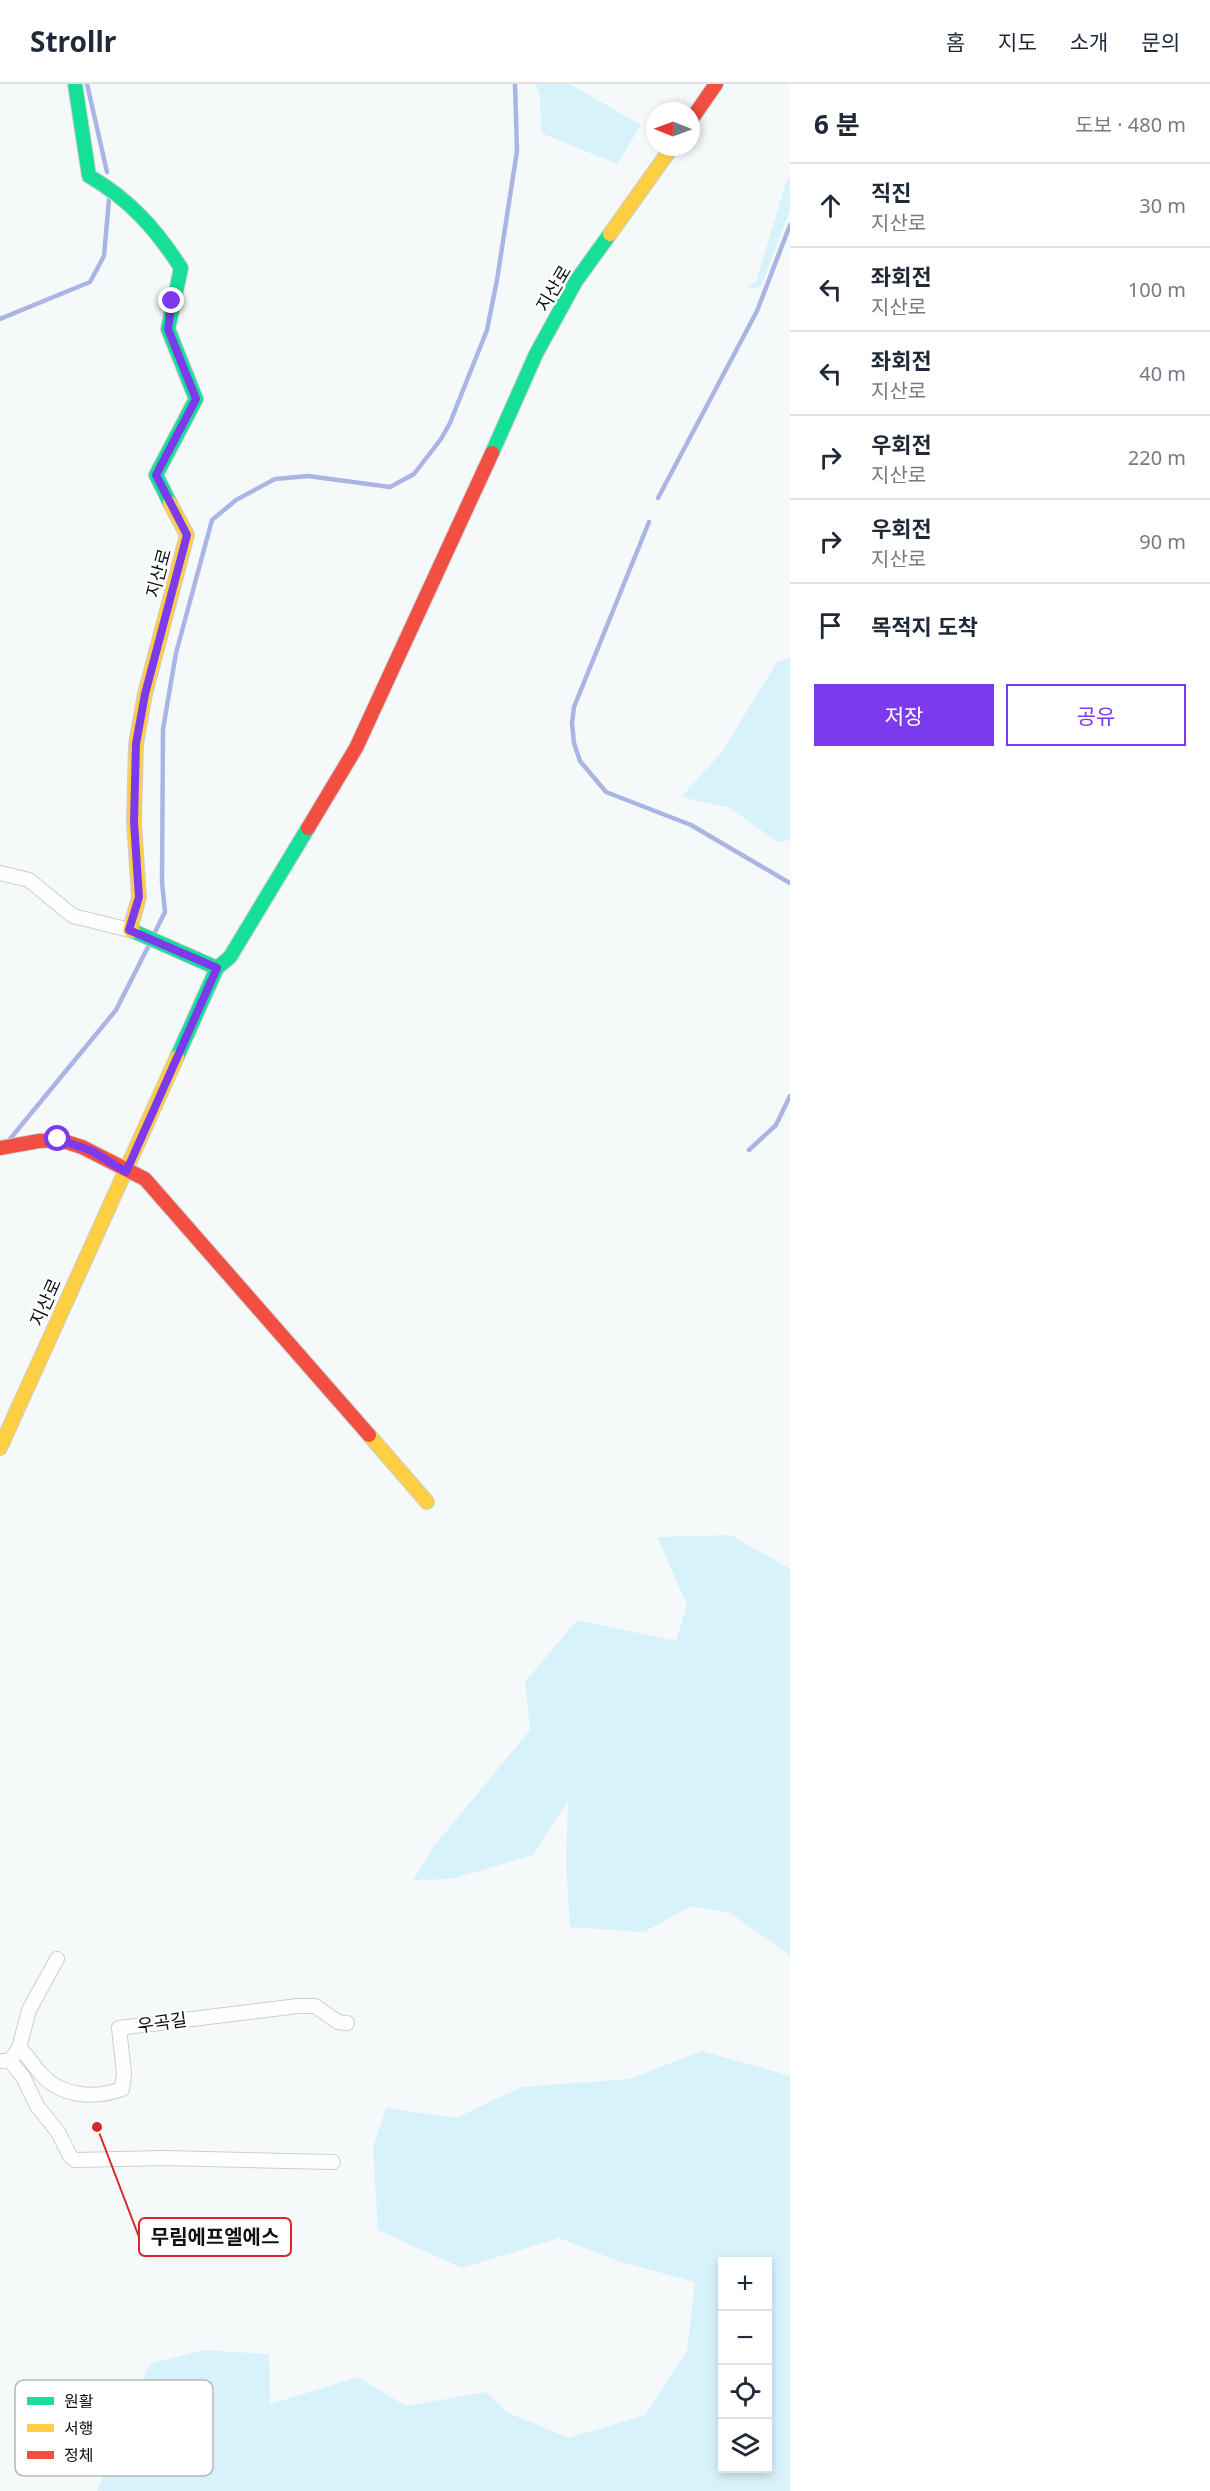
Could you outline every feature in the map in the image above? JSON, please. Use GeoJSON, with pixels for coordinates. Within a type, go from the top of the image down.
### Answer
{"type":"FeatureCollection","features":[{"type":"Feature","properties":{"kind":"street","name":"지산로"},"geometry":{"type":"LineString","coordinates":[[75,84],[89,176],[114,189],[159,233],[181,268],[168,329],[196,399],[156,475],[187,535],[145,694],[136,744],[134,822],[139,897],[129,930]]}},
{"type":"Feature","properties":{"kind":"street"},"geometry":{"type":"LineString","coordinates":[[700,107],[716,84]]}},
{"type":"Feature","properties":{"kind":"street","name":"지산로"},"geometry":{"type":"LineString","coordinates":[[0,1448],[217,968],[230,957],[356,748],[458,530],[536,354],[576,281],[666,156]]}},
{"type":"Feature","properties":{"kind":"street"},"geometry":{"type":"LineString","coordinates":[[0,873],[29,880],[73,916],[143,935],[217,968]]}},
{"type":"Feature","properties":{"kind":"street"},"geometry":{"type":"LineString","coordinates":[[5,1147],[58,1139],[92,1151],[126,1172],[145,1179],[427,1502]]}},
{"type":"Feature","properties":{"kind":"street"},"geometry":{"type":"LineString","coordinates":[[57,1959],[29,2010],[19,2048],[5,2061],[23,2077],[36,2106],[58,2132],[70,2156],[75,2160],[164,2158],[333,2162]]}},
{"type":"Feature","properties":{"kind":"street","name":"우곡길"},"geometry":{"type":"LineString","coordinates":[[19,2048],[28,2055],[42,2075],[55,2086],[70,2093],[96,2095],[122,2089],[124,2074],[119,2028],[298,2006],[315,2006],[338,2022],[347,2023]]}},
{"type":"Feature","properties":{"kind":"shaded area"},"geometry":{"type":"Polygon","coordinates":[[[536,84],[570,84],[641,125],[617,164],[541,133],[540,96],[536,84]]]}},
{"type":"Feature","properties":{"kind":"shaded area"},"geometry":{"type":"Polygon","coordinates":[[[790,178],[790,210],[761,287],[749,289],[748,287],[756,282],[787,179],[790,178]]]}},
{"type":"Feature","properties":{"kind":"shaded area"},"geometry":{"type":"Polygon","coordinates":[[[790,658],[790,840],[777,842],[730,808],[681,797],[721,753],[777,662],[790,658]]]}},
{"type":"Feature","properties":{"kind":"shaded area"},"geometry":{"type":"Polygon","coordinates":[[[731,1535],[790,1569],[790,1955],[730,1913],[692,1906],[644,1932],[570,1927],[566,1863],[568,1801],[533,1855],[451,1879],[413,1880],[435,1845],[530,1730],[525,1682],[577,1620],[676,1641],[687,1605],[657,1537],[731,1535]]]}},
{"type":"Feature","properties":{"kind":"shaded area"},"geometry":{"type":"Polygon","coordinates":[[[702,2051],[790,2076],[790,2491],[97,2491],[103,2476],[213,2476],[213,2380],[143,2380],[150,2364],[203,2350],[269,2354],[270,2404],[358,2377],[406,2406],[486,2392],[506,2412],[569,2438],[645,2415],[687,2351],[695,2282],[621,2262],[559,2238],[462,2268],[378,2230],[373,2148],[386,2108],[456,2118],[521,2087],[629,2079],[702,2051]]]}},
{"type":"Feature","properties":{"kind":"waterway"},"geometry":{"type":"LineString","coordinates":[[87,84],[107,172]]}},
{"type":"Feature","properties":{"kind":"waterway"},"geometry":{"type":"LineString","coordinates":[[154,934],[165,912],[162,882],[163,729],[176,653],[212,520],[236,500],[275,479],[308,476],[390,487],[414,474],[441,439],[450,423],[487,330],[517,151],[515,84]]}},
{"type":"Feature","properties":{"kind":"waterway"},"geometry":{"type":"LineString","coordinates":[[0,319],[90,282],[104,256],[109,199]]}},
{"type":"Feature","properties":{"kind":"waterway"},"geometry":{"type":"LineString","coordinates":[[658,498],[757,311],[790,225]]}},
{"type":"Feature","properties":{"kind":"waterway"},"geometry":{"type":"LineString","coordinates":[[649,522],[574,707],[572,723],[574,743],[580,761],[606,792],[691,825],[790,883]]}},
{"type":"Feature","properties":{"kind":"waterway"},"geometry":{"type":"LineString","coordinates":[[10,1139],[116,1010],[149,945]]}},
{"type":"Feature","properties":{"kind":"waterway"},"geometry":{"type":"LineString","coordinates":[[749,1150],[776,1125],[790,1096]]}},
{"type":"Feature","properties":{"kind":"traffic: fast"},"geometry":{"type":"LineString","coordinates":[[75,84],[89,176],[117,195],[141,216],[162,240],[181,268],[168,329],[196,399],[156,475],[170,503]]}},
{"type":"Feature","properties":{"kind":"traffic: fast"},"geometry":{"type":"LineString","coordinates":[[492,453],[536,354],[576,281],[610,234]]}},
{"type":"Feature","properties":{"kind":"traffic: fast"},"geometry":{"type":"LineString","coordinates":[[177,1057],[217,968],[230,957],[308,828]]}},
{"type":"Feature","properties":{"kind":"traffic: fast"},"geometry":{"type":"LineString","coordinates":[[133,931],[217,968]]}},
{"type":"Feature","properties":{"kind":"traffic: slow"},"geometry":{"type":"LineString","coordinates":[[610,234],[666,156]]}},
{"type":"Feature","properties":{"kind":"traffic: slow"},"geometry":{"type":"LineString","coordinates":[[133,931],[130,930],[139,897],[134,822],[136,744],[145,694],[187,535],[170,503]]}},
{"type":"Feature","properties":{"kind":"traffic: slow"},"geometry":{"type":"LineString","coordinates":[[0,1448],[177,1057]]}},
{"type":"Feature","properties":{"kind":"traffic: slow"},"geometry":{"type":"LineString","coordinates":[[369,1435],[427,1502]]}},
{"type":"Feature","properties":{"kind":"traffic: jam"},"geometry":{"type":"LineString","coordinates":[[700,107],[716,84]]}},
{"type":"Feature","properties":{"kind":"traffic: jam"},"geometry":{"type":"LineString","coordinates":[[308,828],[356,748],[492,453]]}},
{"type":"Feature","properties":{"kind":"traffic: jam"},"geometry":{"type":"LineString","coordinates":[[0,1148],[60,1140],[82,1147],[145,1179],[369,1435]]}},
{"type":"Feature","properties":{"kind":"place","name":"무림에프엘에스"},"geometry":{"type":"Point","coordinates":[97,2127]}},
{"type":"Feature","properties":{"kind":"route"},"geometry":{"type":"LineString","coordinates":[[58,1139],[92,1151],[126,1172],[217,968],[129,930],[139,897],[134,822],[136,744],[145,694],[187,535],[156,475],[196,399],[168,329],[172,301]]}}]}
